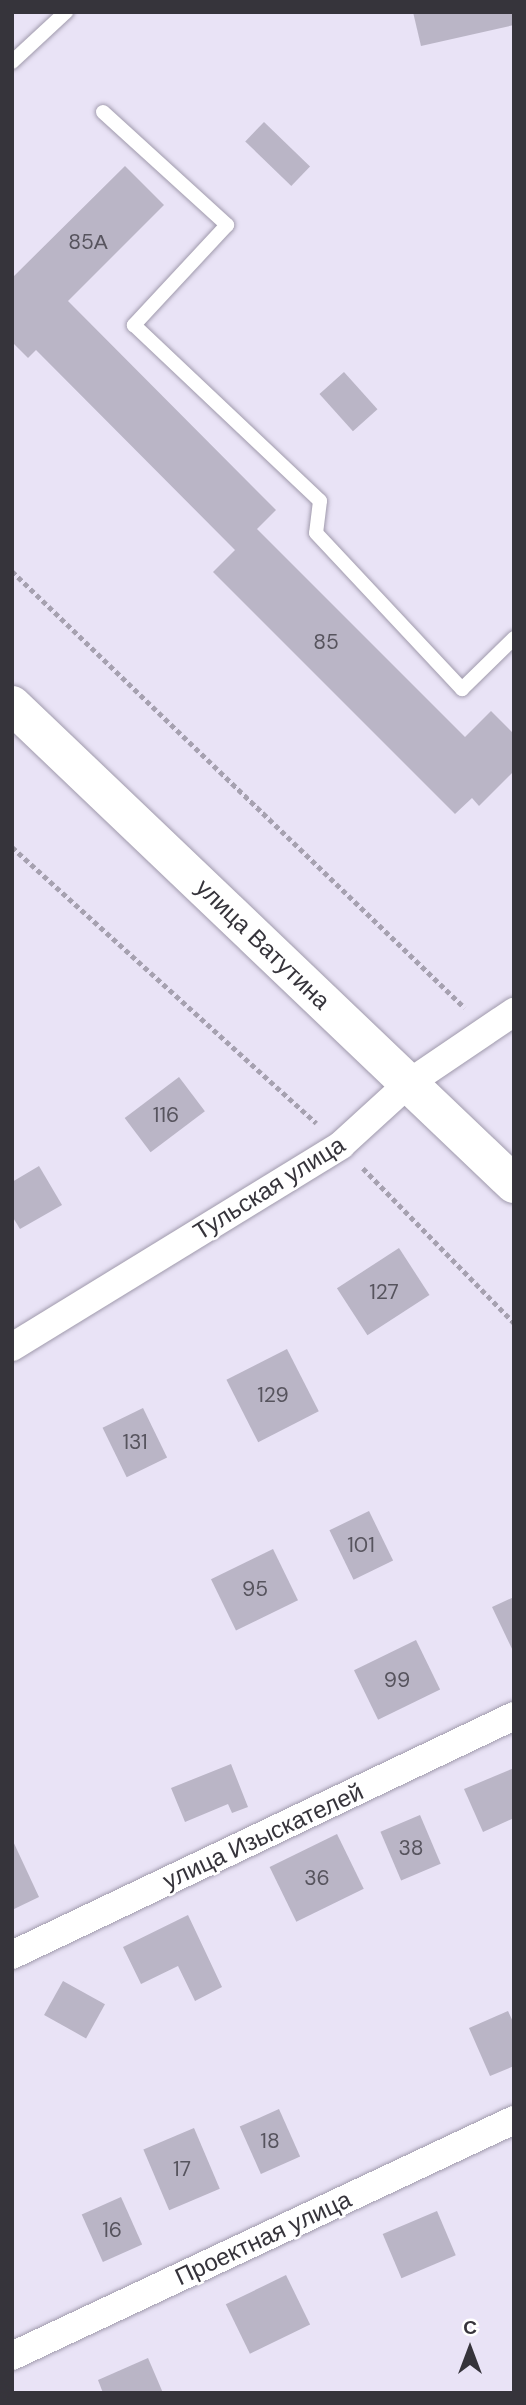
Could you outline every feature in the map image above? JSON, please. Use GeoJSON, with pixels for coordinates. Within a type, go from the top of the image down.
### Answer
{"type":"FeatureCollection","features":[{"type":"Feature","properties":{"kind":"main road","name":"улица Ватутина"},"geometry":{"type":"LineString","coordinates":[[12,705],[514,1184]]}},
{"type":"Feature","properties":{"kind":"street","name":"Тульская улица"},"geometry":{"type":"LineString","coordinates":[[12,1347],[341,1145],[409,1083],[514,1012]]}},
{"type":"Feature","properties":{"kind":"street","name":"улица Изыскателей"},"geometry":{"type":"LineString","coordinates":[[12,1955],[514,1716]]}},
{"type":"Feature","properties":{"kind":"street","name":"Проектная улица"},"geometry":{"type":"LineString","coordinates":[[12,2356],[514,2120]]}},
{"type":"Feature","properties":{"kind":"lane"},"geometry":{"type":"LineString","coordinates":[[12,62],[66,12]]}},
{"type":"Feature","properties":{"kind":"lane"},"geometry":{"type":"LineString","coordinates":[[103,112],[227,225],[134,325],[320,501],[316,533],[462,689],[514,638]]}},
{"type":"Feature","properties":{"kind":"path"},"geometry":{"type":"LineString","coordinates":[[12,571],[488,1029]]}},
{"type":"Feature","properties":{"kind":"path"},"geometry":{"type":"LineString","coordinates":[[12,847],[341,1145],[514,1323]]}},
{"type":"Feature","properties":{"kind":"building"},"geometry":{"type":"Polygon","coordinates":[[[413,12],[514,12],[514,25],[421,46],[413,12]]]}},
{"type":"Feature","properties":{"kind":"building"},"geometry":{"type":"Polygon","coordinates":[[[264,122],[310,166],[291,186],[245,141],[264,122]]]}},
{"type":"Feature","properties":{"kind":"building"},"geometry":{"type":"Polygon","coordinates":[[[125,166],[164,205],[68,301],[276,510],[257,529],[465,737],[491,711],[514,734],[514,771],[479,806],[472,798],[455,814],[213,572],[235,550],[36,350],[28,358],[12,342],[12,278],[125,166]]]}},
{"type":"Feature","properties":{"kind":"building"},"geometry":{"type":"Polygon","coordinates":[[[344,372],[377,409],[353,431],[319,394],[344,372]]]}},
{"type":"Feature","properties":{"kind":"building"},"geometry":{"type":"Polygon","coordinates":[[[179,1077],[205,1111],[151,1152],[125,1118],[179,1077]]]}},
{"type":"Feature","properties":{"kind":"building"},"geometry":{"type":"Polygon","coordinates":[[[39,1166],[62,1205],[20,1229],[12,1216],[12,1182],[39,1166]]]}},
{"type":"Feature","properties":{"kind":"building"},"geometry":{"type":"Polygon","coordinates":[[[399,1248],[429,1295],[367,1335],[337,1288],[399,1248]]]}},
{"type":"Feature","properties":{"kind":"building"},"geometry":{"type":"Polygon","coordinates":[[[287,1349],[319,1411],[258,1442],[226,1380],[287,1349]]]}},
{"type":"Feature","properties":{"kind":"building"},"geometry":{"type":"Polygon","coordinates":[[[143,1408],[167,1457],[127,1477],[103,1428],[143,1408]]]}},
{"type":"Feature","properties":{"kind":"building"},"geometry":{"type":"Polygon","coordinates":[[[369,1511],[393,1560],[354,1580],[329,1530],[369,1511]]]}},
{"type":"Feature","properties":{"kind":"building"},"geometry":{"type":"Polygon","coordinates":[[[273,1549],[298,1600],[236,1630],[211,1579],[273,1549]]]}},
{"type":"Feature","properties":{"kind":"building"},"geometry":{"type":"Polygon","coordinates":[[[514,1597],[514,1653],[492,1607],[514,1597]]]}},
{"type":"Feature","properties":{"kind":"building"},"geometry":{"type":"Polygon","coordinates":[[[416,1640],[440,1689],[378,1720],[354,1670],[416,1640]]]}},
{"type":"Feature","properties":{"kind":"building"},"geometry":{"type":"Polygon","coordinates":[[[231,1764],[248,1807],[232,1813],[228,1804],[185,1822],[171,1788],[231,1764]]]}},
{"type":"Feature","properties":{"kind":"building"},"geometry":{"type":"Polygon","coordinates":[[[514,1768],[514,1818],[483,1832],[464,1789],[514,1768]]]}},
{"type":"Feature","properties":{"kind":"building"},"geometry":{"type":"Polygon","coordinates":[[[420,1815],[441,1864],[401,1881],[380,1832],[420,1815]]]}},
{"type":"Feature","properties":{"kind":"building"},"geometry":{"type":"Polygon","coordinates":[[[337,1834],[364,1889],[296,1922],[270,1867],[337,1834]]]}},
{"type":"Feature","properties":{"kind":"building"},"geometry":{"type":"Polygon","coordinates":[[[12,1839],[39,1897],[12,1910],[12,1839]]]}},
{"type":"Feature","properties":{"kind":"building"},"geometry":{"type":"Polygon","coordinates":[[[188,1915],[222,1987],[195,2001],[178,1966],[141,1984],[123,1947],[188,1915]]]}},
{"type":"Feature","properties":{"kind":"building"},"geometry":{"type":"Polygon","coordinates":[[[63,1981],[105,2004],[86,2038],[44,2015],[63,1981]]]}},
{"type":"Feature","properties":{"kind":"building"},"geometry":{"type":"Polygon","coordinates":[[[508,2011],[514,2024],[514,2066],[490,2076],[469,2028],[508,2011]]]}},
{"type":"Feature","properties":{"kind":"building"},"geometry":{"type":"Polygon","coordinates":[[[279,2109],[300,2157],[261,2174],[240,2126],[279,2109]]]}},
{"type":"Feature","properties":{"kind":"building"},"geometry":{"type":"Polygon","coordinates":[[[194,2128],[220,2189],[169,2210],[143,2149],[194,2128]]]}},
{"type":"Feature","properties":{"kind":"building"},"geometry":{"type":"Polygon","coordinates":[[[121,2197],[142,2245],[103,2262],[82,2214],[121,2197]]]}},
{"type":"Feature","properties":{"kind":"building"},"geometry":{"type":"Polygon","coordinates":[[[437,2211],[456,2255],[401,2278],[383,2234],[437,2211]]]}},
{"type":"Feature","properties":{"kind":"building"},"geometry":{"type":"Polygon","coordinates":[[[286,2275],[310,2324],[250,2354],[226,2304],[286,2275]]]}},
{"type":"Feature","properties":{"kind":"building"},"geometry":{"type":"Polygon","coordinates":[[[148,2358],[163,2393],[103,2393],[98,2380],[148,2358]]]}}]}
